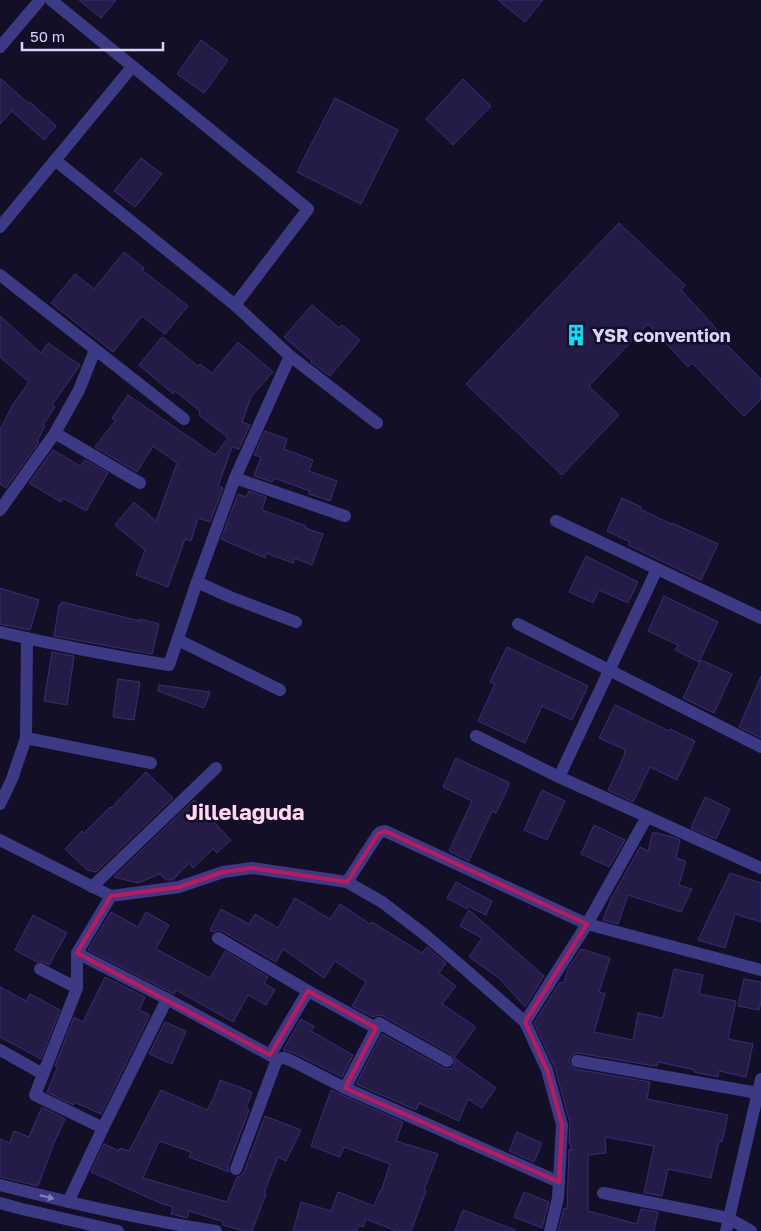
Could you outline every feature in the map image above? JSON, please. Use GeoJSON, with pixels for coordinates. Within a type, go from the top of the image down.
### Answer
{"type":"FeatureCollection","features":[{"type":"Feature","properties":{"kind":"street"},"geometry":{"type":"LineString","coordinates":[[0,47],[40,0]]}},
{"type":"Feature","properties":{"kind":"street"},"geometry":{"type":"LineString","coordinates":[[51,0],[308,209],[235,305]]}},
{"type":"Feature","properties":{"kind":"street"},"geometry":{"type":"LineString","coordinates":[[0,227],[132,67]]}},
{"type":"Feature","properties":{"kind":"street"},"geometry":{"type":"LineString","coordinates":[[55,160],[235,305],[290,356],[377,423]]}},
{"type":"Feature","properties":{"kind":"street"},"geometry":{"type":"LineString","coordinates":[[0,275],[184,419]]}},
{"type":"Feature","properties":{"kind":"street"},"geometry":{"type":"LineString","coordinates":[[0,510],[55,433],[79,390],[95,350]]}},
{"type":"Feature","properties":{"kind":"street"},"geometry":{"type":"LineString","coordinates":[[0,632],[169,665],[235,478],[290,356]]}},
{"type":"Feature","properties":{"kind":"street"},"geometry":{"type":"LineString","coordinates":[[55,433],[140,483]]}},
{"type":"Feature","properties":{"kind":"street"},"geometry":{"type":"LineString","coordinates":[[235,478],[344,516]]}},
{"type":"Feature","properties":{"kind":"street"},"geometry":{"type":"LineString","coordinates":[[556,521],[761,618]]}},
{"type":"Feature","properties":{"kind":"street"},"geometry":{"type":"LineString","coordinates":[[559,777],[656,569]]}},
{"type":"Feature","properties":{"kind":"street"},"geometry":{"type":"LineString","coordinates":[[197,582],[230,597],[296,622]]}},
{"type":"Feature","properties":{"kind":"street"},"geometry":{"type":"LineString","coordinates":[[518,624],[761,747]]}},
{"type":"Feature","properties":{"kind":"street"},"geometry":{"type":"LineString","coordinates":[[0,804],[12,779],[26,738],[28,638]]}},
{"type":"Feature","properties":{"kind":"street"},"geometry":{"type":"LineString","coordinates":[[178,640],[280,690]]}},
{"type":"Feature","properties":{"kind":"street"},"geometry":{"type":"LineString","coordinates":[[476,736],[559,777],[761,868]]}},
{"type":"Feature","properties":{"kind":"street"},"geometry":{"type":"LineString","coordinates":[[26,738],[151,763]]}},
{"type":"Feature","properties":{"kind":"street"},"geometry":{"type":"LineString","coordinates":[[92,887],[216,768]]}},
{"type":"Feature","properties":{"kind":"street"},"geometry":{"type":"LineString","coordinates":[[525,1022],[587,924],[647,816]]}},
{"type":"Feature","properties":{"kind":"street"},"geometry":{"type":"LineString","coordinates":[[347,882],[378,834],[385,831],[587,924],[761,970]]}},
{"type":"Feature","properties":{"kind":"street"},"geometry":{"type":"LineString","coordinates":[[0,840],[111,896],[179,887],[223,872],[252,868],[347,882],[382,902],[424,934],[525,1022],[547,1070],[562,1126],[558,1198],[550,1231]]}},
{"type":"Feature","properties":{"kind":"street"},"geometry":{"type":"LineString","coordinates":[[103,1128],[34,1095],[77,988],[77,953],[111,896]]}},
{"type":"Feature","properties":{"kind":"street"},"geometry":{"type":"LineString","coordinates":[[218,938],[308,991],[376,1028]]}},
{"type":"Feature","properties":{"kind":"street"},"geometry":{"type":"LineString","coordinates":[[77,953],[273,1057],[290,1060],[344,1088],[559,1182]]}},
{"type":"Feature","properties":{"kind":"street"},"geometry":{"type":"LineString","coordinates":[[40,969],[77,988]]}},
{"type":"Feature","properties":{"kind":"street"},"geometry":{"type":"LineString","coordinates":[[236,1169],[273,1057],[308,991]]}},
{"type":"Feature","properties":{"kind":"street"},"geometry":{"type":"LineString","coordinates":[[68,1202],[167,1000]]}},
{"type":"Feature","properties":{"kind":"street"},"geometry":{"type":"LineString","coordinates":[[344,1088],[378,1023],[447,1061]]}},
{"type":"Feature","properties":{"kind":"street"},"geometry":{"type":"LineString","coordinates":[[0,1050],[43,1074]]}},
{"type":"Feature","properties":{"kind":"street"},"geometry":{"type":"LineString","coordinates":[[577,1061],[760,1094]]}},
{"type":"Feature","properties":{"kind":"street"},"geometry":{"type":"LineString","coordinates":[[727,1225],[760,1094],[761,1079]]}},
{"type":"Feature","properties":{"kind":"street"},"geometry":{"type":"LineString","coordinates":[[0,1185],[126,1215],[216,1231]]}},
{"type":"Feature","properties":{"kind":"street"},"geometry":{"type":"LineString","coordinates":[[603,1193],[751,1231]]}},
{"type":"Feature","properties":{"kind":"street"},"geometry":{"type":"LineString","coordinates":[[0,1203],[118,1231]]}},
{"type":"Feature","properties":{"kind":"highlighted area"},"geometry":{"type":"Polygon","coordinates":[[[385,831],[587,924],[525,1022],[547,1070],[562,1125],[559,1182],[345,1088],[376,1028],[308,991],[270,1055],[77,953],[111,896],[179,887],[223,872],[252,868],[347,882],[378,834],[385,831]]]}},
{"type":"Feature","properties":{"kind":"building"},"geometry":{"type":"Polygon","coordinates":[[[79,0],[116,0],[101,18],[79,0]]]}},
{"type":"Feature","properties":{"kind":"building"},"geometry":{"type":"Polygon","coordinates":[[[498,0],[543,0],[525,22],[498,0]]]}},
{"type":"Feature","properties":{"kind":"building"},"geometry":{"type":"Polygon","coordinates":[[[201,40],[228,60],[204,93],[177,74],[201,40]]]}},
{"type":"Feature","properties":{"kind":"building"},"geometry":{"type":"Polygon","coordinates":[[[0,78],[56,126],[44,140],[12,111],[0,124],[0,78]]]}},
{"type":"Feature","properties":{"kind":"building"},"geometry":{"type":"Polygon","coordinates":[[[463,79],[491,106],[453,145],[426,119],[463,79]]]}},
{"type":"Feature","properties":{"kind":"building"},"geometry":{"type":"Polygon","coordinates":[[[335,98],[398,130],[361,204],[297,172],[335,98]]]}},
{"type":"Feature","properties":{"kind":"building"},"geometry":{"type":"Polygon","coordinates":[[[141,158],[162,174],[135,207],[114,191],[141,158]]]}},
{"type":"Feature","properties":{"kind":"building","name":"YSR convention"},"geometry":{"type":"Polygon","coordinates":[[[619,223],[685,285],[681,290],[722,336],[720,338],[761,379],[761,399],[744,416],[692,363],[688,367],[648,324],[589,386],[619,415],[562,475],[466,384],[619,223]]]}},
{"type":"Feature","properties":{"kind":"building"},"geometry":{"type":"Polygon","coordinates":[[[124,252],[144,268],[142,270],[188,306],[165,334],[142,316],[113,352],[51,303],[75,274],[94,289],[124,252]]]}},
{"type":"Feature","properties":{"kind":"building"},"geometry":{"type":"Polygon","coordinates":[[[312,305],[339,328],[342,325],[360,340],[330,376],[311,362],[284,337],[312,305]]]}},
{"type":"Feature","properties":{"kind":"building"},"geometry":{"type":"Polygon","coordinates":[[[0,316],[41,353],[48,343],[80,365],[52,405],[55,407],[43,425],[45,426],[37,441],[39,442],[6,488],[0,484],[0,430],[12,406],[29,382],[0,357],[0,316]]]}},
{"type":"Feature","properties":{"kind":"building"},"geometry":{"type":"Polygon","coordinates":[[[162,337],[198,366],[200,364],[212,373],[238,342],[273,372],[251,397],[242,422],[250,425],[239,449],[232,447],[218,486],[223,488],[210,522],[198,518],[191,541],[185,539],[168,587],[136,575],[145,550],[115,525],[134,502],[156,521],[177,463],[153,446],[137,472],[95,447],[115,421],[112,418],[128,395],[215,455],[228,438],[199,415],[200,411],[175,391],[173,394],[139,365],[162,337]]]}},
{"type":"Feature","properties":{"kind":"building"},"geometry":{"type":"Polygon","coordinates":[[[265,431],[287,439],[284,449],[313,460],[309,471],[337,481],[330,501],[309,494],[310,491],[274,478],[272,482],[254,476],[261,457],[254,455],[265,431]]]}},
{"type":"Feature","properties":{"kind":"building"},"geometry":{"type":"Polygon","coordinates":[[[53,450],[80,466],[85,460],[108,473],[86,511],[63,498],[61,502],[29,483],[53,450]]]}},
{"type":"Feature","properties":{"kind":"building"},"geometry":{"type":"Polygon","coordinates":[[[249,491],[266,497],[262,510],[323,534],[312,565],[294,558],[293,563],[266,553],[265,558],[221,539],[238,494],[246,497],[249,491]]]}},
{"type":"Feature","properties":{"kind":"building"},"geometry":{"type":"Polygon","coordinates":[[[622,498],[671,524],[718,544],[701,580],[628,545],[630,542],[607,531],[622,498]]]}},
{"type":"Feature","properties":{"kind":"building"},"geometry":{"type":"Polygon","coordinates":[[[586,556],[638,582],[628,603],[599,590],[593,603],[569,592],[586,556]]]}},
{"type":"Feature","properties":{"kind":"building"},"geometry":{"type":"Polygon","coordinates":[[[0,588],[39,600],[30,630],[0,624],[0,588]]]}},
{"type":"Feature","properties":{"kind":"building"},"geometry":{"type":"Polygon","coordinates":[[[664,596],[718,622],[699,662],[675,650],[678,645],[648,631],[664,596]]]}},
{"type":"Feature","properties":{"kind":"building"},"geometry":{"type":"Polygon","coordinates":[[[62,602],[159,624],[152,654],[54,636],[59,605],[62,602]]]}},
{"type":"Feature","properties":{"kind":"building"},"geometry":{"type":"Polygon","coordinates":[[[507,647],[588,686],[572,720],[542,706],[525,743],[478,721],[495,684],[490,682],[507,647]]]}},
{"type":"Feature","properties":{"kind":"building"},"geometry":{"type":"Polygon","coordinates":[[[52,652],[74,656],[67,705],[44,701],[52,652]]]}},
{"type":"Feature","properties":{"kind":"building"},"geometry":{"type":"Polygon","coordinates":[[[701,660],[732,674],[714,713],[683,698],[701,660]]]}},
{"type":"Feature","properties":{"kind":"building"},"geometry":{"type":"Polygon","coordinates":[[[761,676],[761,738],[739,727],[761,676]]]}},
{"type":"Feature","properties":{"kind":"building"},"geometry":{"type":"Polygon","coordinates":[[[118,679],[140,682],[134,720],[113,717],[118,679]]]}},
{"type":"Feature","properties":{"kind":"building"},"geometry":{"type":"Polygon","coordinates":[[[159,685],[210,692],[204,708],[158,691],[159,685]]]}},
{"type":"Feature","properties":{"kind":"building"},"geometry":{"type":"Polygon","coordinates":[[[615,705],[669,731],[670,729],[695,741],[677,780],[650,767],[633,802],[608,790],[625,754],[625,750],[599,738],[615,705]]]}},
{"type":"Feature","properties":{"kind":"building"},"geometry":{"type":"Polygon","coordinates":[[[456,758],[510,783],[496,813],[492,811],[469,861],[449,851],[472,801],[443,787],[456,758]]]}},
{"type":"Feature","properties":{"kind":"building"},"geometry":{"type":"Polygon","coordinates":[[[146,772],[173,798],[96,872],[87,870],[65,849],[82,831],[84,833],[111,808],[146,772]]]}},
{"type":"Feature","properties":{"kind":"building"},"geometry":{"type":"Polygon","coordinates":[[[542,790],[565,801],[547,840],[524,830],[542,790]]]}},
{"type":"Feature","properties":{"kind":"building"},"geometry":{"type":"Polygon","coordinates":[[[705,797],[730,809],[716,839],[691,828],[705,797]]]}},
{"type":"Feature","properties":{"kind":"building"},"geometry":{"type":"Polygon","coordinates":[[[194,800],[231,840],[217,853],[213,849],[193,868],[189,863],[173,880],[166,880],[160,874],[138,883],[114,877],[194,800]]]}},
{"type":"Feature","properties":{"kind":"building"},"geometry":{"type":"Polygon","coordinates":[[[594,825],[625,840],[609,867],[581,854],[594,825]]]}},
{"type":"Feature","properties":{"kind":"building"},"geometry":{"type":"Polygon","coordinates":[[[653,832],[680,840],[676,858],[686,861],[679,885],[692,889],[681,912],[628,895],[618,924],[603,920],[611,899],[640,847],[648,851],[653,832]]]}},
{"type":"Feature","properties":{"kind":"building"},"geometry":{"type":"Polygon","coordinates":[[[730,873],[761,883],[761,922],[735,914],[725,948],[698,940],[730,873]]]}},
{"type":"Feature","properties":{"kind":"building"},"geometry":{"type":"Polygon","coordinates":[[[456,882],[492,901],[486,915],[468,906],[467,909],[447,898],[456,882]]]}},
{"type":"Feature","properties":{"kind":"building"},"geometry":{"type":"Polygon","coordinates":[[[295,898],[330,919],[340,904],[370,924],[372,922],[422,953],[427,947],[446,963],[439,973],[456,986],[442,1004],[476,1027],[454,1058],[451,1054],[383,1016],[373,1017],[352,1006],[366,982],[335,961],[324,978],[283,949],[276,962],[222,931],[213,932],[210,930],[221,909],[249,924],[255,914],[278,928],[295,898]]]}},
{"type":"Feature","properties":{"kind":"building"},"geometry":{"type":"Polygon","coordinates":[[[469,910],[544,976],[525,1007],[499,978],[469,957],[482,938],[460,926],[469,910]]]}},
{"type":"Feature","properties":{"kind":"building"},"geometry":{"type":"Polygon","coordinates":[[[111,912],[138,927],[146,912],[169,925],[156,949],[210,978],[225,951],[268,977],[264,983],[275,990],[266,1005],[248,995],[233,1022],[176,990],[174,994],[88,950],[111,912]]]}},
{"type":"Feature","properties":{"kind":"building"},"geometry":{"type":"Polygon","coordinates":[[[33,915],[67,933],[49,965],[37,962],[15,950],[33,915]]]}},
{"type":"Feature","properties":{"kind":"building"},"geometry":{"type":"Polygon","coordinates":[[[581,949],[610,958],[599,992],[605,994],[594,1032],[633,1040],[638,1013],[663,1018],[674,969],[703,975],[699,994],[736,1001],[728,1039],[753,1044],[746,1077],[719,1071],[718,1077],[658,1062],[657,1066],[654,1066],[578,1053],[571,1056],[570,1064],[575,1069],[650,1082],[647,1099],[728,1115],[722,1142],[719,1141],[711,1178],[668,1169],[662,1196],[644,1193],[654,1146],[605,1137],[606,1153],[588,1155],[588,1211],[637,1224],[641,1209],[658,1212],[654,1231],[558,1231],[564,1208],[567,1209],[569,1149],[572,1151],[569,1141],[570,1123],[555,1068],[534,1023],[560,982],[564,983],[568,969],[581,949]]]}},
{"type":"Feature","properties":{"kind":"building"},"geometry":{"type":"Polygon","coordinates":[[[105,977],[145,997],[139,1010],[150,1015],[101,1114],[74,1102],[73,1105],[47,1092],[74,1017],[83,1022],[105,977]]]}},
{"type":"Feature","properties":{"kind":"building"},"geometry":{"type":"Polygon","coordinates":[[[744,979],[761,982],[759,1010],[738,1006],[744,979]]]}},
{"type":"Feature","properties":{"kind":"building"},"geometry":{"type":"Polygon","coordinates":[[[0,987],[26,1001],[30,994],[60,1010],[41,1059],[0,1037],[0,987]]]}},
{"type":"Feature","properties":{"kind":"building"},"geometry":{"type":"Polygon","coordinates":[[[301,1019],[314,1026],[311,1031],[353,1055],[342,1077],[294,1053],[283,1050],[301,1019]]]}},
{"type":"Feature","properties":{"kind":"building"},"geometry":{"type":"Polygon","coordinates":[[[165,1022],[186,1031],[172,1064],[149,1054],[165,1022]]]}},
{"type":"Feature","properties":{"kind":"building"},"geometry":{"type":"Polygon","coordinates":[[[382,1034],[443,1068],[452,1068],[454,1058],[496,1088],[482,1108],[468,1099],[459,1121],[419,1103],[416,1110],[356,1084],[382,1034]]]}},
{"type":"Feature","properties":{"kind":"building"},"geometry":{"type":"Polygon","coordinates":[[[220,1080],[252,1092],[246,1108],[249,1110],[228,1166],[229,1172],[189,1157],[191,1152],[159,1141],[143,1178],[227,1202],[237,1177],[241,1176],[244,1172],[265,1116],[301,1130],[286,1161],[278,1157],[252,1231],[244,1231],[222,1225],[224,1222],[189,1211],[187,1218],[171,1214],[173,1207],[91,1172],[104,1144],[119,1151],[120,1148],[129,1151],[161,1090],[207,1110],[220,1080]]]}},
{"type":"Feature","properties":{"kind":"building"},"geometry":{"type":"Polygon","coordinates":[[[331,1090],[403,1122],[396,1141],[438,1154],[411,1231],[396,1231],[366,1219],[363,1227],[359,1225],[357,1231],[293,1231],[301,1202],[331,1211],[338,1192],[374,1206],[390,1164],[344,1147],[340,1157],[311,1146],[331,1090]]]}},
{"type":"Feature","properties":{"kind":"building"},"geometry":{"type":"Polygon","coordinates":[[[42,1107],[65,1119],[38,1186],[0,1177],[0,1139],[10,1143],[14,1131],[29,1137],[42,1107]]]}},
{"type":"Feature","properties":{"kind":"building"},"geometry":{"type":"Polygon","coordinates":[[[517,1132],[542,1143],[534,1162],[509,1151],[517,1132]]]}},
{"type":"Feature","properties":{"kind":"building"},"geometry":{"type":"Polygon","coordinates":[[[524,1192],[549,1202],[542,1228],[514,1217],[524,1192]]]}},
{"type":"Feature","properties":{"kind":"building"},"geometry":{"type":"Polygon","coordinates":[[[463,1210],[515,1230],[515,1231],[455,1231],[463,1210]]]}},
{"type":"Feature","properties":{"kind":"place","name":"YSR convention"},"geometry":{"type":"Point","coordinates":[576,335]}},
{"type":"Feature","properties":{"kind":"district","name":"Jillelaguda"},"geometry":{"type":"Point","coordinates":[245,811]}}]}
